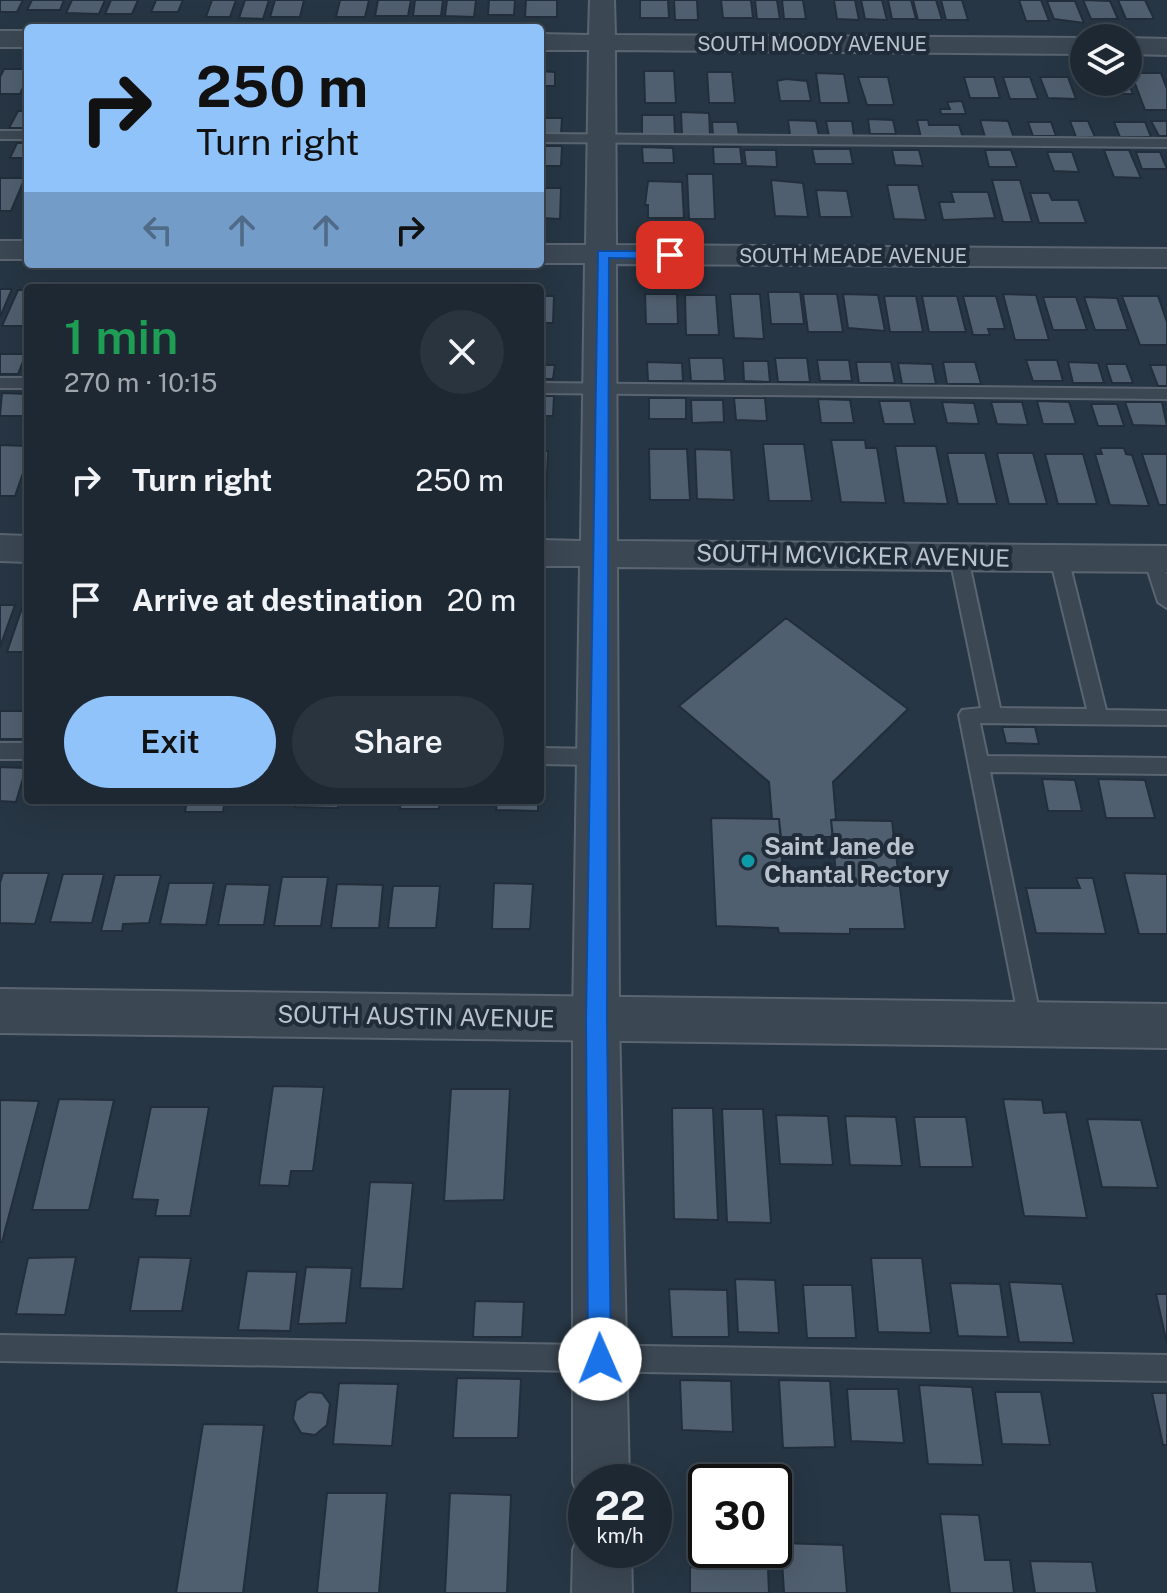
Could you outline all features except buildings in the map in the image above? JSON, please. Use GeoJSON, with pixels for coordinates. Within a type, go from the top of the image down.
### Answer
{"type":"FeatureCollection","features":[{"type":"Feature","properties":{"kind":"street"},"geometry":{"type":"LineString","coordinates":[[601,1464],[596,1020],[602,0]]}},
{"type":"Feature","properties":{"kind":"street"},"geometry":{"type":"LineString","coordinates":[[0,39],[24,39]]}},
{"type":"Feature","properties":{"kind":"street","name":"SOUTH MOODY AVENUE"},"geometry":{"type":"LineString","coordinates":[[544,42],[1070,46]]}},
{"type":"Feature","properties":{"kind":"street"},"geometry":{"type":"LineString","coordinates":[[1142,46],[1167,47]]}},
{"type":"Feature","properties":{"kind":"street"},"geometry":{"type":"LineString","coordinates":[[0,250],[24,250]]}},
{"type":"Feature","properties":{"kind":"street","name":"SOUTH MEADE AVENUE"},"geometry":{"type":"LineString","coordinates":[[544,254],[1167,258]]}},
{"type":"Feature","properties":{"kind":"street"},"geometry":{"type":"LineString","coordinates":[[0,548],[24,549]]}},
{"type":"Feature","properties":{"kind":"street","name":"SOUTH MCVICKER AVENUE"},"geometry":{"type":"LineString","coordinates":[[544,553],[1160,559]]}},
{"type":"Feature","properties":{"kind":"street","name":"SOUTH AUSTIN AVENUE"},"geometry":{"type":"LineString","coordinates":[[0,1011],[1167,1026]]}},
{"type":"Feature","properties":{"kind":"street"},"geometry":{"type":"LineString","coordinates":[[602,1568],[602,1593]]}},
{"type":"Feature","properties":{"kind":"lane"},"geometry":{"type":"LineString","coordinates":[[0,135],[24,135]]}},
{"type":"Feature","properties":{"kind":"lane"},"geometry":{"type":"LineString","coordinates":[[544,138],[1167,143]]}},
{"type":"Feature","properties":{"kind":"lane"},"geometry":{"type":"LineString","coordinates":[[0,383],[24,383]]}},
{"type":"Feature","properties":{"kind":"lane"},"geometry":{"type":"LineString","coordinates":[[544,388],[1167,394]]}},
{"type":"Feature","properties":{"kind":"lane"},"geometry":{"type":"LineString","coordinates":[[959,558],[992,715]]}},
{"type":"Feature","properties":{"kind":"lane"},"geometry":{"type":"LineString","coordinates":[[1059,558],[1098,717]]}},
{"type":"Feature","properties":{"kind":"lane"},"geometry":{"type":"LineString","coordinates":[[1160,559],[1167,602]]}},
{"type":"Feature","properties":{"kind":"lane"},"geometry":{"type":"LineString","coordinates":[[1031,1025],[969,715],[1167,718]]}},
{"type":"Feature","properties":{"kind":"lane"},"geometry":{"type":"LineString","coordinates":[[0,751],[24,751]]}},
{"type":"Feature","properties":{"kind":"lane"},"geometry":{"type":"LineString","coordinates":[[544,756],[599,757]]}},
{"type":"Feature","properties":{"kind":"lane"},"geometry":{"type":"LineString","coordinates":[[978,764],[1167,766]]}},
{"type":"Feature","properties":{"kind":"lane"},"geometry":{"type":"LineString","coordinates":[[0,1348],[1167,1368]]}},
{"type":"Feature","properties":{"kind":"place","name":"Saint Jane de Chantal Rectory"},"geometry":{"type":"Point","coordinates":[748,861]}},
{"type":"Feature","properties":{"kind":"route"},"geometry":{"type":"LineString","coordinates":[[600,1359],[596,1020],[602,254],[670,255]]}}]}
